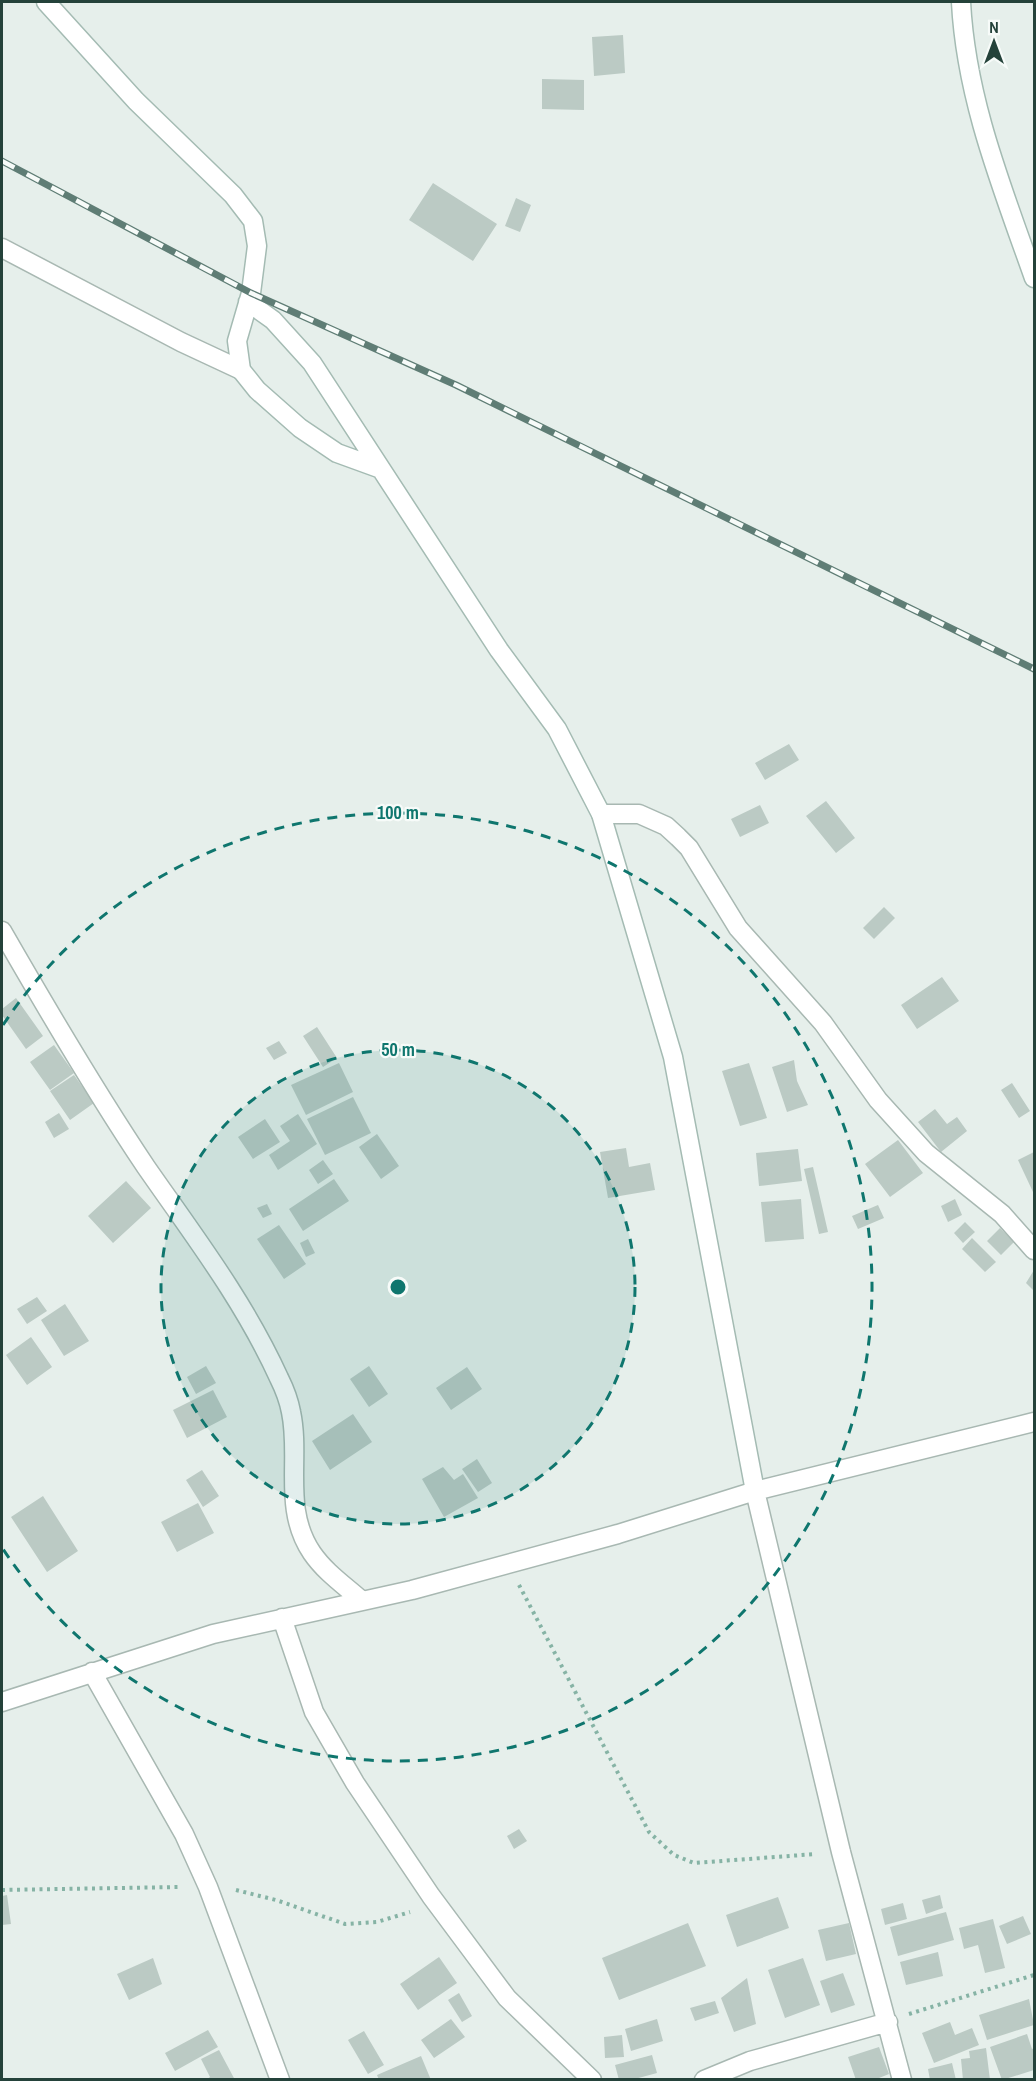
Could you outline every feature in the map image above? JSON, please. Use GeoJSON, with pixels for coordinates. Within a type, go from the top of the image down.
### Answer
{"type":"FeatureCollection","features":[{"type":"Feature","properties":{"kind":"street"},"geometry":{"type":"LineString","coordinates":[[46,2],[136,101],[233,195],[253,221],[257,246],[248,302],[237,340],[241,370]]}},
{"type":"Feature","properties":{"kind":"street"},"geometry":{"type":"LineString","coordinates":[[961,2],[966,57],[975,104],[1000,186],[1035,278]]}},
{"type":"Feature","properties":{"kind":"street"},"geometry":{"type":"LineString","coordinates":[[2,248],[181,342],[241,370],[257,390],[300,428],[337,453],[381,469]]}},
{"type":"Feature","properties":{"kind":"street"},"geometry":{"type":"LineString","coordinates":[[248,302],[273,320],[312,363],[500,650],[557,729],[601,814],[673,1057],[755,1491],[841,1852],[902,2079]]}},
{"type":"Feature","properties":{"kind":"street"},"geometry":{"type":"LineString","coordinates":[[601,814],[639,814],[659,822],[689,848],[738,928],[823,1023],[878,1100],[926,1153],[986,1200],[1035,1250]]}},
{"type":"Feature","properties":{"kind":"street"},"geometry":{"type":"LineString","coordinates":[[2,931],[146,1166],[212,1258],[248,1319],[279,1378],[291,1411],[294,1443],[292,1479],[294,1503],[301,1532],[312,1552],[329,1573],[361,1600]]}},
{"type":"Feature","properties":{"kind":"street"},"geometry":{"type":"LineString","coordinates":[[2,1702],[213,1635],[412,1590],[618,1534],[755,1491],[1035,1422]]}},
{"type":"Feature","properties":{"kind":"street"},"geometry":{"type":"LineString","coordinates":[[282,1618],[314,1712],[331,1745],[445,1915],[507,1998],[592,2079]]}},
{"type":"Feature","properties":{"kind":"street"},"geometry":{"type":"LineString","coordinates":[[92,1672],[184,1834],[208,1887],[280,2079]]}},
{"type":"Feature","properties":{"kind":"street"},"geometry":{"type":"LineString","coordinates":[[704,2079],[750,2061],[888,2022]]}},
{"type":"Feature","properties":{"kind":"path"},"geometry":{"type":"LineString","coordinates":[[508,1563],[649,1832],[661,1845],[674,1855],[694,1863],[841,1852]]}},
{"type":"Feature","properties":{"kind":"path"},"geometry":{"type":"LineString","coordinates":[[2,1890],[208,1887],[257,1894],[345,1924],[377,1922],[399,1914],[417,1911],[445,1915]]}},
{"type":"Feature","properties":{"kind":"path"},"geometry":{"type":"LineString","coordinates":[[888,2022],[1035,1974]]}},
{"type":"Feature","properties":{"kind":"building"},"geometry":{"type":"Polygon","coordinates":[[[623,35],[625,73],[594,76],[592,37],[623,35]]]}},
{"type":"Feature","properties":{"kind":"building"},"geometry":{"type":"Polygon","coordinates":[[[542,79],[584,80],[584,110],[542,109],[542,79]]]}},
{"type":"Feature","properties":{"kind":"building"},"geometry":{"type":"Polygon","coordinates":[[[433,183],[497,224],[473,261],[409,220],[433,183]]]}},
{"type":"Feature","properties":{"kind":"building"},"geometry":{"type":"Polygon","coordinates":[[[516,198],[531,205],[520,232],[505,226],[516,198]]]}},
{"type":"Feature","properties":{"kind":"building"},"geometry":{"type":"Polygon","coordinates":[[[789,744],[799,760],[765,780],[755,763],[789,744]]]}},
{"type":"Feature","properties":{"kind":"building"},"geometry":{"type":"Polygon","coordinates":[[[826,801],[855,838],[836,853],[806,816],[826,801]]]}},
{"type":"Feature","properties":{"kind":"building"},"geometry":{"type":"Polygon","coordinates":[[[760,805],[769,823],[740,837],[731,819],[760,805]]]}},
{"type":"Feature","properties":{"kind":"building"},"geometry":{"type":"Polygon","coordinates":[[[884,907],[895,918],[874,939],[863,928],[884,907]]]}},
{"type":"Feature","properties":{"kind":"building"},"geometry":{"type":"Polygon","coordinates":[[[942,977],[959,1001],[917,1029],[901,1005],[942,977]]]}},
{"type":"Feature","properties":{"kind":"building"},"geometry":{"type":"Polygon","coordinates":[[[16,998],[43,1036],[26,1049],[2,1015],[2,1009],[16,998]]]}},
{"type":"Feature","properties":{"kind":"building"},"geometry":{"type":"Polygon","coordinates":[[[317,1027],[337,1058],[323,1067],[303,1036],[317,1027]]]}},
{"type":"Feature","properties":{"kind":"building"},"geometry":{"type":"Polygon","coordinates":[[[279,1041],[287,1053],[274,1060],[266,1048],[279,1041]]]}},
{"type":"Feature","properties":{"kind":"building"},"geometry":{"type":"Polygon","coordinates":[[[54,1045],[74,1073],[50,1090],[30,1062],[54,1045]]]}},
{"type":"Feature","properties":{"kind":"building"},"geometry":{"type":"Polygon","coordinates":[[[794,1060],[797,1081],[808,1105],[787,1112],[772,1067],[794,1060]]]}},
{"type":"Feature","properties":{"kind":"building"},"geometry":{"type":"Polygon","coordinates":[[[339,1063],[353,1092],[306,1115],[291,1085],[339,1063]]]}},
{"type":"Feature","properties":{"kind":"building"},"geometry":{"type":"Polygon","coordinates":[[[749,1063],[767,1118],[740,1126],[722,1071],[749,1063]]]}},
{"type":"Feature","properties":{"kind":"building"},"geometry":{"type":"Polygon","coordinates":[[[74,1075],[94,1103],[70,1120],[50,1091],[74,1075]]]}},
{"type":"Feature","properties":{"kind":"building"},"geometry":{"type":"Polygon","coordinates":[[[1012,1083],[1030,1111],[1019,1118],[1001,1090],[1012,1083]]]}},
{"type":"Feature","properties":{"kind":"building"},"geometry":{"type":"Polygon","coordinates":[[[353,1097],[371,1133],[325,1155],[307,1119],[353,1097]]]}},
{"type":"Feature","properties":{"kind":"building"},"geometry":{"type":"Polygon","coordinates":[[[935,1109],[947,1124],[957,1117],[967,1131],[941,1152],[918,1122],[935,1109]]]}},
{"type":"Feature","properties":{"kind":"building"},"geometry":{"type":"Polygon","coordinates":[[[59,1113],[69,1129],[54,1138],[45,1122],[59,1113]]]}},
{"type":"Feature","properties":{"kind":"building"},"geometry":{"type":"Polygon","coordinates":[[[298,1114],[317,1144],[278,1170],[269,1155],[290,1141],[280,1126],[298,1114]]]}},
{"type":"Feature","properties":{"kind":"building"},"geometry":{"type":"Polygon","coordinates":[[[265,1119],[280,1142],[253,1159],[238,1137],[265,1119]]]}},
{"type":"Feature","properties":{"kind":"building"},"geometry":{"type":"Polygon","coordinates":[[[377,1134],[399,1166],[381,1179],[359,1147],[377,1134]]]}},
{"type":"Feature","properties":{"kind":"building"},"geometry":{"type":"Polygon","coordinates":[[[898,1140],[923,1173],[890,1197],[865,1164],[898,1140]]]}},
{"type":"Feature","properties":{"kind":"building"},"geometry":{"type":"Polygon","coordinates":[[[626,1148],[629,1167],[650,1163],[655,1190],[608,1198],[600,1152],[626,1148]]]}},
{"type":"Feature","properties":{"kind":"building"},"geometry":{"type":"Polygon","coordinates":[[[798,1149],[802,1181],[759,1186],[756,1153],[798,1149]]]}},
{"type":"Feature","properties":{"kind":"building"},"geometry":{"type":"Polygon","coordinates":[[[1034,1152],[1034,1191],[1033,1192],[1018,1160],[1034,1152]]]}},
{"type":"Feature","properties":{"kind":"building"},"geometry":{"type":"Polygon","coordinates":[[[323,1160],[333,1174],[318,1184],[309,1170],[323,1160]]]}},
{"type":"Feature","properties":{"kind":"building"},"geometry":{"type":"Polygon","coordinates":[[[813,1167],[828,1232],[819,1234],[804,1169],[813,1167]]]}},
{"type":"Feature","properties":{"kind":"building"},"geometry":{"type":"Polygon","coordinates":[[[334,1179],[349,1201],[303,1231],[289,1209],[334,1179]]]}},
{"type":"Feature","properties":{"kind":"building"},"geometry":{"type":"Polygon","coordinates":[[[126,1181],[151,1208],[113,1243],[88,1216],[126,1181]]]}},
{"type":"Feature","properties":{"kind":"building"},"geometry":{"type":"Polygon","coordinates":[[[801,1199],[804,1239],[765,1242],[761,1202],[801,1199]]]}},
{"type":"Feature","properties":{"kind":"building"},"geometry":{"type":"Polygon","coordinates":[[[955,1199],[962,1215],[948,1222],[941,1206],[955,1199]]]}},
{"type":"Feature","properties":{"kind":"building"},"geometry":{"type":"Polygon","coordinates":[[[267,1204],[272,1214],[263,1218],[257,1208],[267,1204]]]}},
{"type":"Feature","properties":{"kind":"building"},"geometry":{"type":"Polygon","coordinates":[[[878,1205],[884,1218],[858,1229],[852,1216],[878,1205]]]}},
{"type":"Feature","properties":{"kind":"building"},"geometry":{"type":"Polygon","coordinates":[[[965,1222],[975,1232],[963,1243],[954,1233],[965,1222]]]}},
{"type":"Feature","properties":{"kind":"building"},"geometry":{"type":"Polygon","coordinates":[[[279,1225],[306,1264],[284,1279],[257,1239],[279,1225]]]}},
{"type":"Feature","properties":{"kind":"building"},"geometry":{"type":"Polygon","coordinates":[[[1000,1228],[1014,1242],[1001,1255],[987,1241],[1000,1228]]]}},
{"type":"Feature","properties":{"kind":"building"},"geometry":{"type":"Polygon","coordinates":[[[972,1238],[996,1262],[985,1272],[962,1249],[972,1238]]]}},
{"type":"Feature","properties":{"kind":"building"},"geometry":{"type":"Polygon","coordinates":[[[308,1239],[315,1253],[306,1257],[300,1243],[308,1239]]]}},
{"type":"Feature","properties":{"kind":"building"},"geometry":{"type":"Polygon","coordinates":[[[1034,1270],[1034,1291],[1026,1283],[1034,1270]]]}},
{"type":"Feature","properties":{"kind":"building"},"geometry":{"type":"Polygon","coordinates":[[[37,1297],[47,1311],[27,1324],[17,1309],[37,1297]]]}},
{"type":"Feature","properties":{"kind":"building"},"geometry":{"type":"Polygon","coordinates":[[[65,1304],[89,1341],[64,1356],[41,1320],[65,1304]]]}},
{"type":"Feature","properties":{"kind":"building"},"geometry":{"type":"Polygon","coordinates":[[[31,1337],[52,1367],[27,1385],[6,1355],[31,1337]]]}},
{"type":"Feature","properties":{"kind":"building"},"geometry":{"type":"Polygon","coordinates":[[[206,1366],[216,1383],[196,1394],[187,1377],[206,1366]]]}},
{"type":"Feature","properties":{"kind":"building"},"geometry":{"type":"Polygon","coordinates":[[[369,1366],[388,1394],[369,1407],[350,1379],[369,1366]]]}},
{"type":"Feature","properties":{"kind":"building"},"geometry":{"type":"Polygon","coordinates":[[[467,1367],[482,1389],[451,1410],[436,1388],[467,1367]]]}},
{"type":"Feature","properties":{"kind":"building"},"geometry":{"type":"Polygon","coordinates":[[[213,1390],[227,1417],[187,1438],[173,1410],[213,1390]]]}},
{"type":"Feature","properties":{"kind":"building"},"geometry":{"type":"Polygon","coordinates":[[[353,1414],[372,1442],[330,1470],[312,1441],[353,1414]]]}},
{"type":"Feature","properties":{"kind":"building"},"geometry":{"type":"Polygon","coordinates":[[[477,1459],[492,1483],[478,1492],[462,1469],[477,1459]]]}},
{"type":"Feature","properties":{"kind":"building"},"geometry":{"type":"Polygon","coordinates":[[[443,1467],[454,1480],[463,1474],[478,1498],[444,1517],[422,1479],[443,1467]]]}},
{"type":"Feature","properties":{"kind":"building"},"geometry":{"type":"Polygon","coordinates":[[[202,1470],[219,1496],[203,1507],[186,1480],[202,1470]]]}},
{"type":"Feature","properties":{"kind":"building"},"geometry":{"type":"Polygon","coordinates":[[[43,1496],[78,1551],[47,1572],[11,1517],[43,1496]]]}},
{"type":"Feature","properties":{"kind":"building"},"geometry":{"type":"Polygon","coordinates":[[[198,1503],[214,1533],[177,1552],[161,1522],[198,1503]]]}},
{"type":"Feature","properties":{"kind":"building"},"geometry":{"type":"Polygon","coordinates":[[[519,1829],[527,1841],[514,1849],[507,1836],[519,1829]]]}},
{"type":"Feature","properties":{"kind":"building"},"geometry":{"type":"Polygon","coordinates":[[[7,1895],[11,1924],[2,1925],[2,1896],[7,1895]]]}},
{"type":"Feature","properties":{"kind":"building"},"geometry":{"type":"Polygon","coordinates":[[[940,1895],[943,1908],[926,1914],[922,1900],[940,1895]]]}},
{"type":"Feature","properties":{"kind":"building"},"geometry":{"type":"Polygon","coordinates":[[[778,1897],[789,1928],[737,1947],[726,1915],[778,1897]]]}},
{"type":"Feature","properties":{"kind":"building"},"geometry":{"type":"Polygon","coordinates":[[[903,1903],[907,1919],[885,1925],[881,1909],[903,1903]]]}},
{"type":"Feature","properties":{"kind":"building"},"geometry":{"type":"Polygon","coordinates":[[[946,1912],[954,1940],[898,1956],[890,1927],[946,1912]]]}},
{"type":"Feature","properties":{"kind":"building"},"geometry":{"type":"Polygon","coordinates":[[[1023,1916],[1031,1934],[1007,1944],[999,1926],[1023,1916]]]}},
{"type":"Feature","properties":{"kind":"building"},"geometry":{"type":"Polygon","coordinates":[[[993,1919],[1005,1968],[985,1973],[978,1945],[964,1949],[959,1928],[993,1919]]]}},
{"type":"Feature","properties":{"kind":"building"},"geometry":{"type":"Polygon","coordinates":[[[688,1923],[706,1966],[619,2000],[602,1958],[688,1923]]]}},
{"type":"Feature","properties":{"kind":"building"},"geometry":{"type":"Polygon","coordinates":[[[849,1923],[856,1954],[826,1961],[818,1930],[849,1923]]]}},
{"type":"Feature","properties":{"kind":"building"},"geometry":{"type":"Polygon","coordinates":[[[938,1952],[943,1976],[906,1985],[900,1962],[938,1952]]]}},
{"type":"Feature","properties":{"kind":"building"},"geometry":{"type":"Polygon","coordinates":[[[439,1957],[457,1983],[418,2010],[400,1984],[439,1957]]]}},
{"type":"Feature","properties":{"kind":"building"},"geometry":{"type":"Polygon","coordinates":[[[153,1958],[162,1984],[129,2000],[117,1974],[153,1958]]]}},
{"type":"Feature","properties":{"kind":"building"},"geometry":{"type":"Polygon","coordinates":[[[803,1958],[820,2005],[785,2018],[768,1970],[803,1958]]]}},
{"type":"Feature","properties":{"kind":"building"},"geometry":{"type":"Polygon","coordinates":[[[843,1973],[855,2005],[831,2013],[820,1981],[843,1973]]]}},
{"type":"Feature","properties":{"kind":"building"},"geometry":{"type":"Polygon","coordinates":[[[747,1978],[756,2024],[734,2032],[721,1998],[747,1978]]]}},
{"type":"Feature","properties":{"kind":"building"},"geometry":{"type":"Polygon","coordinates":[[[459,1993],[472,2016],[462,2022],[448,2000],[459,1993]]]}},
{"type":"Feature","properties":{"kind":"building"},"geometry":{"type":"Polygon","coordinates":[[[1029,1999],[1034,2025],[987,2040],[979,2015],[1029,1999]]]}},
{"type":"Feature","properties":{"kind":"building"},"geometry":{"type":"Polygon","coordinates":[[[715,2001],[719,2013],[695,2021],[690,2008],[715,2001]]]}},
{"type":"Feature","properties":{"kind":"building"},"geometry":{"type":"Polygon","coordinates":[[[451,2019],[465,2037],[434,2058],[421,2040],[451,2019]]]}},
{"type":"Feature","properties":{"kind":"building"},"geometry":{"type":"Polygon","coordinates":[[[657,2019],[663,2041],[631,2051],[625,2029],[657,2019]]]}},
{"type":"Feature","properties":{"kind":"building"},"geometry":{"type":"Polygon","coordinates":[[[950,2022],[955,2035],[972,2028],[979,2045],[934,2063],[922,2033],[950,2022]]]}},
{"type":"Feature","properties":{"kind":"building"},"geometry":{"type":"Polygon","coordinates":[[[208,2030],[218,2047],[175,2071],[165,2053],[208,2030]]]}},
{"type":"Feature","properties":{"kind":"building"},"geometry":{"type":"Polygon","coordinates":[[[364,2031],[384,2065],[368,2074],[348,2040],[364,2031]]]}},
{"type":"Feature","properties":{"kind":"building"},"geometry":{"type":"Polygon","coordinates":[[[1027,2034],[1032,2049],[1034,2048],[1034,2070],[1002,2080],[990,2047],[1027,2034]]]}},
{"type":"Feature","properties":{"kind":"building"},"geometry":{"type":"Polygon","coordinates":[[[622,2035],[624,2057],[605,2058],[604,2037],[622,2035]]]}},
{"type":"Feature","properties":{"kind":"building"},"geometry":{"type":"Polygon","coordinates":[[[879,2047],[889,2074],[874,2080],[856,2080],[848,2057],[879,2047]]]}},
{"type":"Feature","properties":{"kind":"building"},"geometry":{"type":"Polygon","coordinates":[[[986,2048],[990,2080],[963,2080],[961,2059],[970,2058],[969,2051],[986,2048]]]}},
{"type":"Feature","properties":{"kind":"building"},"geometry":{"type":"Polygon","coordinates":[[[219,2050],[235,2080],[206,2080],[210,2077],[201,2059],[219,2050]]]}},
{"type":"Feature","properties":{"kind":"building"},"geometry":{"type":"Polygon","coordinates":[[[652,2055],[657,2073],[631,2080],[619,2080],[615,2065],[652,2055]]]}},
{"type":"Feature","properties":{"kind":"building"},"geometry":{"type":"Polygon","coordinates":[[[421,2056],[431,2080],[379,2080],[377,2075],[421,2056]]]}},
{"type":"Feature","properties":{"kind":"building"},"geometry":{"type":"Polygon","coordinates":[[[952,2063],[956,2080],[930,2080],[928,2069],[952,2063]]]}},
{"type":"Feature","properties":{"kind":"railway"},"geometry":{"type":"LineString","coordinates":[[2,161],[251,293],[456,385],[1034,669]]}}]}
